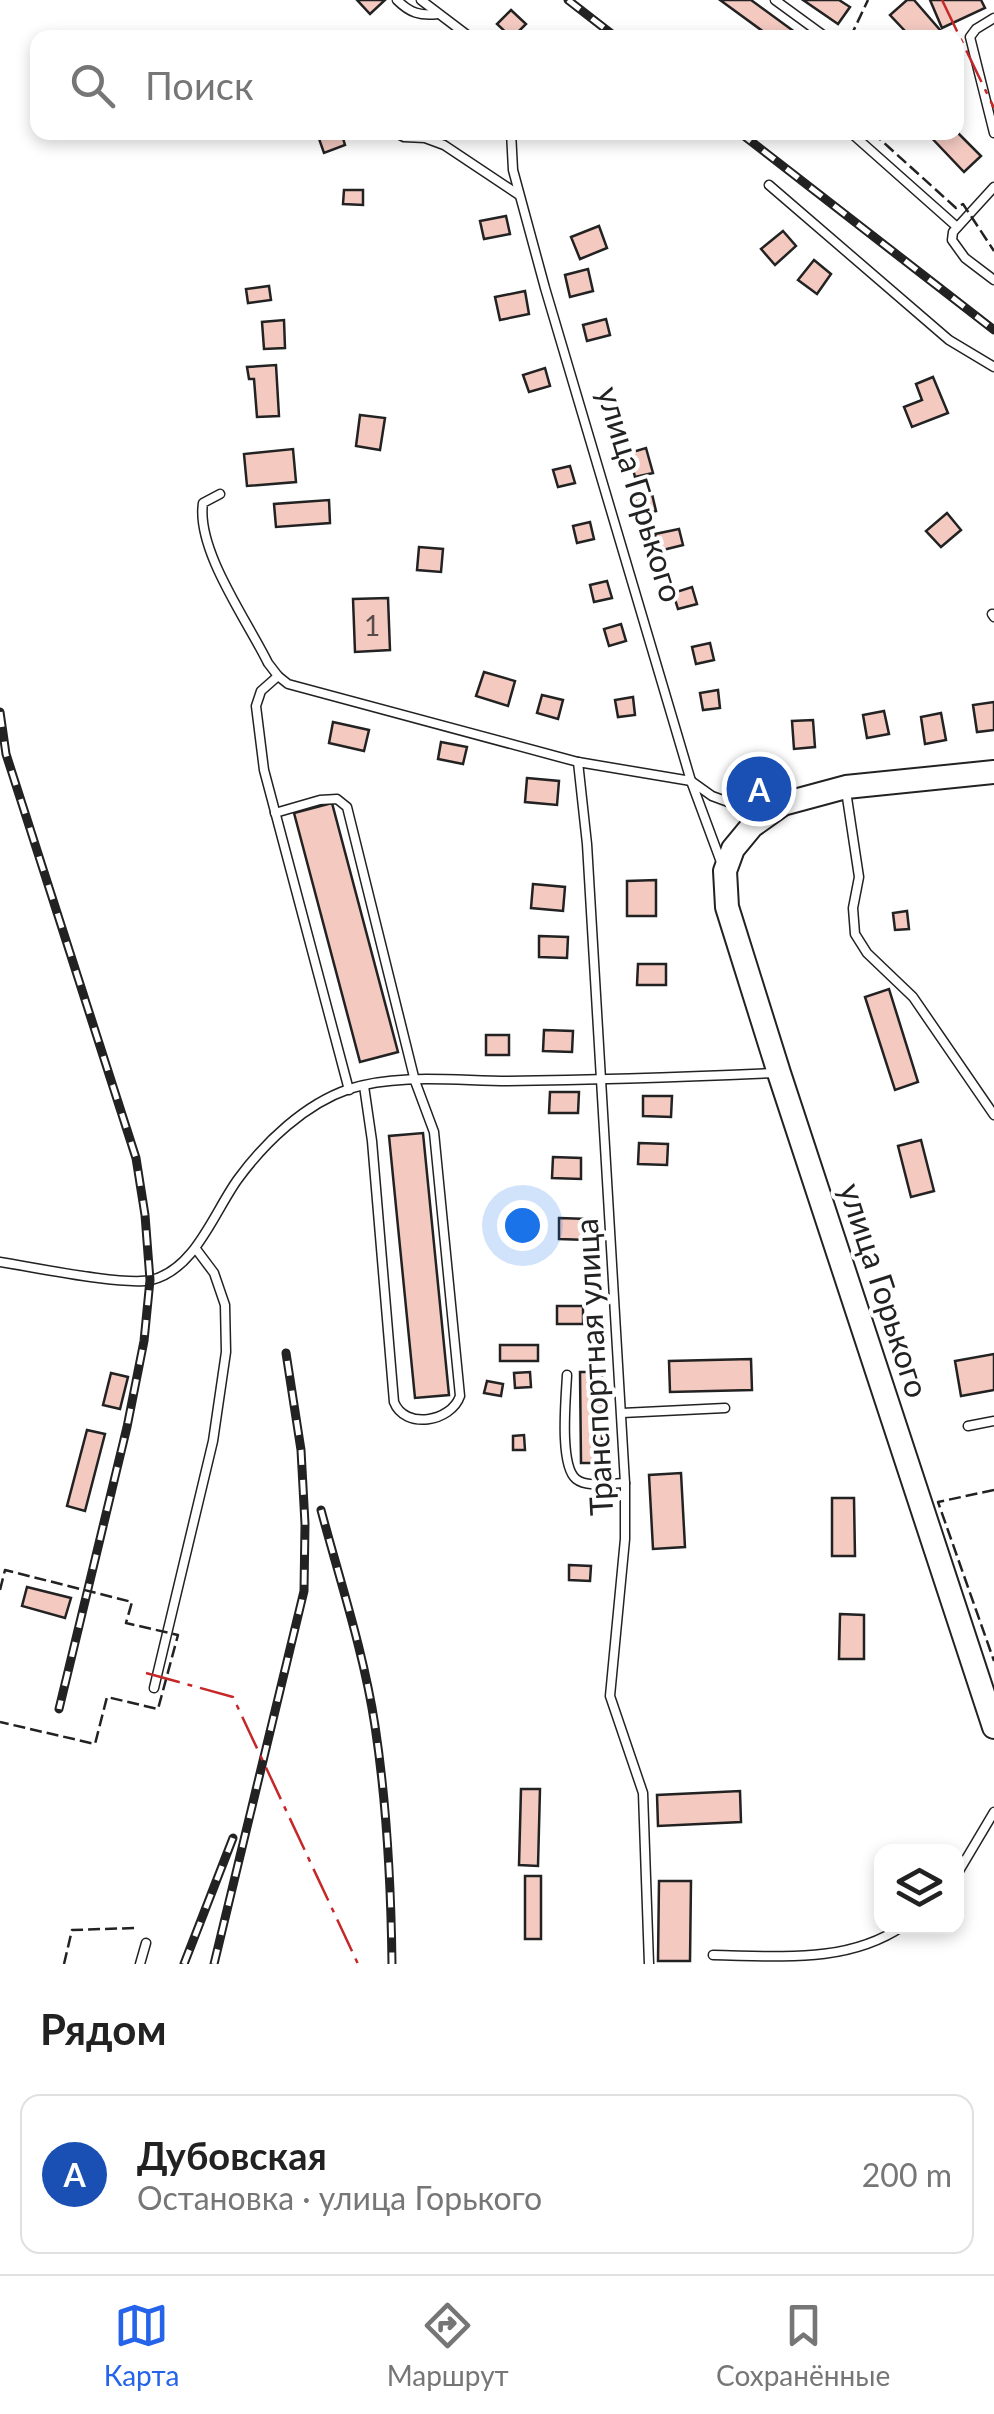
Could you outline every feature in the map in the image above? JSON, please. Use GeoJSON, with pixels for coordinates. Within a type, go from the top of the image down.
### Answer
{"type":"FeatureCollection","features":[{"type":"Feature","properties":{"kind":"main road"},"geometry":{"type":"LineString","coordinates":[[725,871],[733,849],[752,826],[783,804],[846,787],[994,772]]}},
{"type":"Feature","properties":{"kind":"main road","name":"улица Горького"},"geometry":{"type":"LineString","coordinates":[[725,871],[727,906],[994,1727]]}},
{"type":"Feature","properties":{"kind":"lane"},"geometry":{"type":"LineString","coordinates":[[397,0],[422,16],[438,14]]}},
{"type":"Feature","properties":{"kind":"lane"},"geometry":{"type":"LineString","coordinates":[[421,0],[460,30]]}},
{"type":"Feature","properties":{"kind":"lane"},"geometry":{"type":"LineString","coordinates":[[775,0],[816,30]]}},
{"type":"Feature","properties":{"kind":"lane"},"geometry":{"type":"LineString","coordinates":[[994,18],[970,37],[994,132]]}},
{"type":"Feature","properties":{"kind":"lane"},"geometry":{"type":"LineString","coordinates":[[430,140],[520,195]]}},
{"type":"Feature","properties":{"kind":"lane","name":"улица Горького"},"geometry":{"type":"LineString","coordinates":[[511,140],[512,170],[690,781],[725,871]]}},
{"type":"Feature","properties":{"kind":"lane"},"geometry":{"type":"LineString","coordinates":[[859,140],[957,227]]}},
{"type":"Feature","properties":{"kind":"lane"},"geometry":{"type":"LineString","coordinates":[[768,185],[949,340],[994,367]]}},
{"type":"Feature","properties":{"kind":"lane"},"geometry":{"type":"LineString","coordinates":[[994,186],[957,227],[952,240],[955,248],[994,280]]}},
{"type":"Feature","properties":{"kind":"lane"},"geometry":{"type":"LineString","coordinates":[[220,494],[203,503],[200,521],[228,585],[278,676],[288,684],[578,762],[690,781],[731,803],[783,804]]}},
{"type":"Feature","properties":{"kind":"lane"},"geometry":{"type":"LineString","coordinates":[[278,676],[261,691],[256,706],[264,770],[348,1090]]}},
{"type":"Feature","properties":{"kind":"lane","name":"Транспортная улица"},"geometry":{"type":"LineString","coordinates":[[578,762],[587,844],[625,1482],[625,1540],[610,1696],[643,1794],[649,1964]]}},
{"type":"Feature","properties":{"kind":"lane"},"geometry":{"type":"LineString","coordinates":[[846,787],[859,877],[853,908],[856,934],[868,953],[922,1009],[994,1115]]}},
{"type":"Feature","properties":{"kind":"lane"},"geometry":{"type":"LineString","coordinates":[[274,813],[320,800],[337,800],[347,807],[414,1082],[434,1132],[460,1396],[456,1409],[444,1416],[408,1419],[398,1412],[394,1402],[364,1086]]}},
{"type":"Feature","properties":{"kind":"lane"},"geometry":{"type":"LineString","coordinates":[[0,1262],[150,1280],[177,1268],[196,1249],[240,1176],[263,1150],[306,1112],[364,1086],[780,1073]]}},
{"type":"Feature","properties":{"kind":"lane"},"geometry":{"type":"LineString","coordinates":[[154,1688],[213,1441],[226,1352],[225,1305],[214,1273],[196,1249]]}},
{"type":"Feature","properties":{"kind":"lane"},"geometry":{"type":"LineString","coordinates":[[566,1375],[568,1468],[578,1481],[588,1484],[625,1482]]}},
{"type":"Feature","properties":{"kind":"lane"},"geometry":{"type":"LineString","coordinates":[[622,1413],[725,1408]]}},
{"type":"Feature","properties":{"kind":"lane"},"geometry":{"type":"LineString","coordinates":[[968,1426],[994,1421]]}},
{"type":"Feature","properties":{"kind":"lane"},"geometry":{"type":"LineString","coordinates":[[964,1863],[994,1812]]}},
{"type":"Feature","properties":{"kind":"lane"},"geometry":{"type":"LineString","coordinates":[[713,1954],[821,1957],[857,1951],[892,1934]]}},
{"type":"Feature","properties":{"kind":"lane"},"geometry":{"type":"LineString","coordinates":[[140,1964],[146,1943]]}},
{"type":"Feature","properties":{"kind":"building"},"geometry":{"type":"Polygon","coordinates":[[[357,0],[385,0],[370,14],[357,0]]]}},
{"type":"Feature","properties":{"kind":"building"},"geometry":{"type":"Polygon","coordinates":[[[720,0],[751,0],[792,30],[761,30],[720,0]]]}},
{"type":"Feature","properties":{"kind":"building"},"geometry":{"type":"Polygon","coordinates":[[[803,0],[839,0],[850,7],[838,24],[803,0]]]}},
{"type":"Feature","properties":{"kind":"building"},"geometry":{"type":"Polygon","coordinates":[[[907,0],[914,0],[940,30],[904,30],[890,15],[907,0]]]}},
{"type":"Feature","properties":{"kind":"building"},"geometry":{"type":"Polygon","coordinates":[[[930,0],[981,0],[985,8],[942,28],[930,0]]]}},
{"type":"Feature","properties":{"kind":"building"},"geometry":{"type":"Polygon","coordinates":[[[511,10],[526,24],[520,30],[503,30],[497,24],[511,10]]]}},
{"type":"Feature","properties":{"kind":"building"},"geometry":{"type":"Polygon","coordinates":[[[964,139],[981,156],[964,172],[934,140],[964,139]]]}},
{"type":"Feature","properties":{"kind":"building"},"geometry":{"type":"Polygon","coordinates":[[[319,140],[343,140],[345,145],[324,153],[319,140]]]}},
{"type":"Feature","properties":{"kind":"building"},"geometry":{"type":"Polygon","coordinates":[[[344,190],[363,190],[363,205],[343,204],[344,190]]]}},
{"type":"Feature","properties":{"kind":"building"},"geometry":{"type":"Polygon","coordinates":[[[506,216],[510,234],[484,239],[480,221],[506,216]]]}},
{"type":"Feature","properties":{"kind":"building"},"geometry":{"type":"Polygon","coordinates":[[[599,226],[607,248],[580,259],[571,237],[599,226]]]}},
{"type":"Feature","properties":{"kind":"building"},"geometry":{"type":"Polygon","coordinates":[[[783,231],[796,246],[775,265],[761,249],[783,231]]]}},
{"type":"Feature","properties":{"kind":"building"},"geometry":{"type":"Polygon","coordinates":[[[814,260],[831,274],[817,294],[798,280],[814,260]]]}},
{"type":"Feature","properties":{"kind":"building"},"geometry":{"type":"Polygon","coordinates":[[[588,269],[593,291],[570,297],[565,275],[588,269]]]}},
{"type":"Feature","properties":{"kind":"building"},"geometry":{"type":"Polygon","coordinates":[[[269,286],[271,300],[248,303],[246,289],[269,286]]]}},
{"type":"Feature","properties":{"kind":"building"},"geometry":{"type":"Polygon","coordinates":[[[525,291],[529,314],[500,320],[495,297],[525,291]]]}},
{"type":"Feature","properties":{"kind":"building"},"geometry":{"type":"Polygon","coordinates":[[[606,319],[610,335],[587,341],[583,325],[606,319]]]}},
{"type":"Feature","properties":{"kind":"building"},"geometry":{"type":"Polygon","coordinates":[[[284,320],[285,348],[264,349],[262,322],[284,320]]]}},
{"type":"Feature","properties":{"kind":"building"},"geometry":{"type":"Polygon","coordinates":[[[276,365],[279,416],[257,417],[254,379],[249,379],[247,367],[276,365]]]}},
{"type":"Feature","properties":{"kind":"building"},"geometry":{"type":"Polygon","coordinates":[[[545,368],[550,386],[529,392],[523,375],[545,368]]]}},
{"type":"Feature","properties":{"kind":"building"},"geometry":{"type":"Polygon","coordinates":[[[933,377],[948,413],[912,427],[904,407],[922,400],[916,384],[933,377]]]}},
{"type":"Feature","properties":{"kind":"building"},"geometry":{"type":"Polygon","coordinates":[[[360,415],[385,418],[380,450],[356,446],[360,415]]]}},
{"type":"Feature","properties":{"kind":"building"},"geometry":{"type":"Polygon","coordinates":[[[646,448],[653,473],[635,477],[629,453],[646,448]]]}},
{"type":"Feature","properties":{"kind":"building"},"geometry":{"type":"Polygon","coordinates":[[[293,449],[296,482],[247,486],[244,454],[293,449]]]}},
{"type":"Feature","properties":{"kind":"building"},"geometry":{"type":"Polygon","coordinates":[[[570,466],[575,483],[558,487],[553,470],[570,466]]]}},
{"type":"Feature","properties":{"kind":"building"},"geometry":{"type":"Polygon","coordinates":[[[652,494],[656,511],[639,515],[635,498],[652,494]]]}},
{"type":"Feature","properties":{"kind":"building"},"geometry":{"type":"Polygon","coordinates":[[[329,500],[330,523],[276,527],[274,504],[329,500]]]}},
{"type":"Feature","properties":{"kind":"building"},"geometry":{"type":"Polygon","coordinates":[[[947,513],[961,530],[941,547],[926,531],[947,513]]]}},
{"type":"Feature","properties":{"kind":"building"},"geometry":{"type":"Polygon","coordinates":[[[590,522],[594,539],[577,543],[573,526],[590,522]]]}},
{"type":"Feature","properties":{"kind":"building"},"geometry":{"type":"Polygon","coordinates":[[[679,529],[683,545],[659,551],[655,534],[679,529]]]}},
{"type":"Feature","properties":{"kind":"building"},"geometry":{"type":"Polygon","coordinates":[[[419,547],[443,549],[441,572],[417,570],[419,547]]]}},
{"type":"Feature","properties":{"kind":"building"},"geometry":{"type":"Polygon","coordinates":[[[607,581],[612,598],[594,602],[590,585],[607,581]]]}},
{"type":"Feature","properties":{"kind":"building"},"geometry":{"type":"Polygon","coordinates":[[[692,587],[697,604],[678,609],[673,593],[692,587]]]}},
{"type":"Feature","properties":{"kind":"building"},"geometry":{"type":"Polygon","coordinates":[[[388,598],[390,650],[355,652],[353,599],[388,598]]]}},
{"type":"Feature","properties":{"kind":"building"},"geometry":{"type":"Polygon","coordinates":[[[621,624],[626,641],[609,646],[604,629],[621,624]]]}},
{"type":"Feature","properties":{"kind":"building"},"geometry":{"type":"Polygon","coordinates":[[[710,643],[714,660],[696,664],[692,647],[710,643]]]}},
{"type":"Feature","properties":{"kind":"building"},"geometry":{"type":"Polygon","coordinates":[[[484,672],[515,681],[508,706],[476,696],[484,672]]]}},
{"type":"Feature","properties":{"kind":"building"},"geometry":{"type":"Polygon","coordinates":[[[718,690],[720,708],[703,710],[700,693],[718,690]]]}},
{"type":"Feature","properties":{"kind":"building"},"geometry":{"type":"Polygon","coordinates":[[[542,695],[563,700],[558,719],[537,713],[542,695]]]}},
{"type":"Feature","properties":{"kind":"building"},"geometry":{"type":"Polygon","coordinates":[[[633,697],[635,715],[618,717],[615,700],[633,697]]]}},
{"type":"Feature","properties":{"kind":"building"},"geometry":{"type":"Polygon","coordinates":[[[994,702],[994,730],[977,732],[973,705],[994,702]]]}},
{"type":"Feature","properties":{"kind":"building"},"geometry":{"type":"Polygon","coordinates":[[[884,711],[889,734],[867,738],[863,715],[884,711]]]}},
{"type":"Feature","properties":{"kind":"building"},"geometry":{"type":"Polygon","coordinates":[[[941,713],[946,740],[925,744],[921,717],[941,713]]]}},
{"type":"Feature","properties":{"kind":"building"},"geometry":{"type":"Polygon","coordinates":[[[813,720],[815,747],[794,749],[792,721],[813,720]]]}},
{"type":"Feature","properties":{"kind":"building"},"geometry":{"type":"Polygon","coordinates":[[[333,722],[369,730],[364,751],[329,743],[333,722]]]}},
{"type":"Feature","properties":{"kind":"building"},"geometry":{"type":"Polygon","coordinates":[[[441,742],[467,747],[463,764],[438,759],[441,742]]]}},
{"type":"Feature","properties":{"kind":"building"},"geometry":{"type":"Polygon","coordinates":[[[527,778],[559,781],[557,805],[525,802],[527,778]]]}},
{"type":"Feature","properties":{"kind":"building"},"geometry":{"type":"Polygon","coordinates":[[[332,803],[398,1052],[360,1062],[294,813],[332,803]]]}},
{"type":"Feature","properties":{"kind":"building"},"geometry":{"type":"Polygon","coordinates":[[[656,880],[656,916],[627,916],[627,881],[656,880]]]}},
{"type":"Feature","properties":{"kind":"building"},"geometry":{"type":"Polygon","coordinates":[[[533,884],[565,887],[563,911],[531,908],[533,884]]]}},
{"type":"Feature","properties":{"kind":"building"},"geometry":{"type":"Polygon","coordinates":[[[907,911],[909,929],[895,930],[893,913],[907,911]]]}},
{"type":"Feature","properties":{"kind":"building"},"geometry":{"type":"Polygon","coordinates":[[[539,936],[568,937],[567,958],[539,957],[539,936]]]}},
{"type":"Feature","properties":{"kind":"building"},"geometry":{"type":"Polygon","coordinates":[[[638,964],[666,964],[666,985],[637,985],[638,964]]]}},
{"type":"Feature","properties":{"kind":"building"},"geometry":{"type":"Polygon","coordinates":[[[889,989],[918,1082],[895,1090],[865,997],[889,989]]]}},
{"type":"Feature","properties":{"kind":"building"},"geometry":{"type":"Polygon","coordinates":[[[544,1030],[573,1031],[572,1052],[543,1051],[544,1030]]]}},
{"type":"Feature","properties":{"kind":"building"},"geometry":{"type":"Polygon","coordinates":[[[486,1035],[509,1035],[509,1055],[486,1055],[486,1035]]]}},
{"type":"Feature","properties":{"kind":"building"},"geometry":{"type":"Polygon","coordinates":[[[550,1092],[579,1092],[578,1113],[549,1113],[550,1092]]]}},
{"type":"Feature","properties":{"kind":"building"},"geometry":{"type":"Polygon","coordinates":[[[643,1096],[672,1096],[671,1117],[643,1116],[643,1096]]]}},
{"type":"Feature","properties":{"kind":"building"},"geometry":{"type":"Polygon","coordinates":[[[423,1133],[449,1395],[415,1398],[389,1136],[423,1133]]]}},
{"type":"Feature","properties":{"kind":"building"},"geometry":{"type":"Polygon","coordinates":[[[921,1140],[934,1191],[911,1197],[898,1146],[921,1140]]]}},
{"type":"Feature","properties":{"kind":"building"},"geometry":{"type":"Polygon","coordinates":[[[639,1143],[668,1144],[667,1165],[638,1164],[639,1143]]]}},
{"type":"Feature","properties":{"kind":"building"},"geometry":{"type":"Polygon","coordinates":[[[553,1157],[581,1158],[581,1179],[552,1178],[553,1157]]]}},
{"type":"Feature","properties":{"kind":"building"},"geometry":{"type":"Polygon","coordinates":[[[559,1218],[588,1219],[588,1240],[559,1239],[559,1218]]]}},
{"type":"Feature","properties":{"kind":"building"},"geometry":{"type":"Polygon","coordinates":[[[557,1306],[583,1306],[583,1324],[557,1324],[557,1306]]]}},
{"type":"Feature","properties":{"kind":"building"},"geometry":{"type":"Polygon","coordinates":[[[500,1345],[538,1345],[538,1361],[500,1361],[500,1345]]]}},
{"type":"Feature","properties":{"kind":"building"},"geometry":{"type":"Polygon","coordinates":[[[994,1354],[994,1390],[961,1396],[955,1361],[994,1354]]]}},
{"type":"Feature","properties":{"kind":"building"},"geometry":{"type":"Polygon","coordinates":[[[751,1359],[752,1390],[670,1392],[669,1361],[751,1359]]]}},
{"type":"Feature","properties":{"kind":"building"},"geometry":{"type":"Polygon","coordinates":[[[530,1372],[531,1387],[515,1388],[514,1373],[530,1372]]]}},
{"type":"Feature","properties":{"kind":"building"},"geometry":{"type":"Polygon","coordinates":[[[580,1372],[602,1372],[602,1463],[581,1463],[580,1372]]]}},
{"type":"Feature","properties":{"kind":"building"},"geometry":{"type":"Polygon","coordinates":[[[111,1373],[128,1377],[120,1409],[103,1405],[111,1373]]]}},
{"type":"Feature","properties":{"kind":"building"},"geometry":{"type":"Polygon","coordinates":[[[487,1381],[503,1384],[501,1396],[484,1393],[487,1381]]]}},
{"type":"Feature","properties":{"kind":"building"},"geometry":{"type":"Polygon","coordinates":[[[87,1430],[105,1434],[85,1511],[67,1506],[87,1430]]]}},
{"type":"Feature","properties":{"kind":"building"},"geometry":{"type":"Polygon","coordinates":[[[524,1435],[525,1450],[513,1450],[513,1436],[524,1435]]]}},
{"type":"Feature","properties":{"kind":"building"},"geometry":{"type":"Polygon","coordinates":[[[681,1473],[685,1547],[653,1549],[649,1475],[681,1473]]]}},
{"type":"Feature","properties":{"kind":"building"},"geometry":{"type":"Polygon","coordinates":[[[832,1498],[854,1498],[855,1556],[832,1556],[832,1498]]]}},
{"type":"Feature","properties":{"kind":"building"},"geometry":{"type":"Polygon","coordinates":[[[569,1565],[591,1566],[590,1581],[569,1580],[569,1565]]]}},
{"type":"Feature","properties":{"kind":"building"},"geometry":{"type":"Polygon","coordinates":[[[27,1587],[71,1598],[65,1618],[22,1606],[27,1587]]]}},
{"type":"Feature","properties":{"kind":"building"},"geometry":{"type":"Polygon","coordinates":[[[840,1614],[864,1615],[864,1659],[839,1659],[840,1614]]]}},
{"type":"Feature","properties":{"kind":"building"},"geometry":{"type":"Polygon","coordinates":[[[521,1789],[540,1789],[538,1866],[519,1865],[521,1789]]]}},
{"type":"Feature","properties":{"kind":"building"},"geometry":{"type":"Polygon","coordinates":[[[740,1791],[741,1822],[658,1826],[657,1795],[740,1791]]]}},
{"type":"Feature","properties":{"kind":"building"},"geometry":{"type":"Polygon","coordinates":[[[525,1876],[541,1876],[541,1939],[525,1939],[525,1876]]]}},
{"type":"Feature","properties":{"kind":"building"},"geometry":{"type":"Polygon","coordinates":[[[659,1881],[691,1881],[690,1961],[658,1961],[659,1881]]]}},
{"type":"Feature","properties":{"kind":"railway"},"geometry":{"type":"LineString","coordinates":[[568,0],[607,30]]}},
{"type":"Feature","properties":{"kind":"railway"},"geometry":{"type":"LineString","coordinates":[[749,140],[994,330]]}},
{"type":"Feature","properties":{"kind":"railway"},"geometry":{"type":"LineString","coordinates":[[0,712],[6,754],[136,1158],[150,1280],[144,1341],[127,1427],[59,1709]]}},
{"type":"Feature","properties":{"kind":"railway"},"geometry":{"type":"LineString","coordinates":[[214,1964],[304,1591],[301,1450],[286,1353]]}},
{"type":"Feature","properties":{"kind":"railway"},"geometry":{"type":"LineString","coordinates":[[321,1510],[358,1644],[375,1726],[388,1845],[392,1964]]}},
{"type":"Feature","properties":{"kind":"railway"},"geometry":{"type":"LineString","coordinates":[[184,1964],[233,1838]]}},
{"type":"Feature","properties":{"kind":"fence"},"geometry":{"type":"LineString","coordinates":[[854,30],[868,0]]}},
{"type":"Feature","properties":{"kind":"fence"},"geometry":{"type":"LineString","coordinates":[[881,140],[956,208],[963,204],[994,251]]}},
{"type":"Feature","properties":{"kind":"fence"},"geometry":{"type":"LineString","coordinates":[[994,1490],[938,1502],[994,1661]]}},
{"type":"Feature","properties":{"kind":"fence"},"geometry":{"type":"LineString","coordinates":[[0,1590],[5,1570],[132,1602],[126,1623],[178,1635],[158,1709],[107,1697],[95,1744],[0,1722]]}},
{"type":"Feature","properties":{"kind":"fence"},"geometry":{"type":"LineString","coordinates":[[64,1964],[72,1930],[135,1928]]}},
{"type":"Feature","properties":{"kind":"power"},"geometry":{"type":"LineString","coordinates":[[942,0],[956,30]]}},
{"type":"Feature","properties":{"kind":"power"},"geometry":{"type":"LineString","coordinates":[[964,46],[994,108]]}},
{"type":"Feature","properties":{"kind":"power"},"geometry":{"type":"LineString","coordinates":[[146,1673],[233,1697],[358,1964]]}},
{"type":"Feature","properties":{"kind":"place","name":"Дубовская"},"geometry":{"type":"Point","coordinates":[759,789]}}]}
